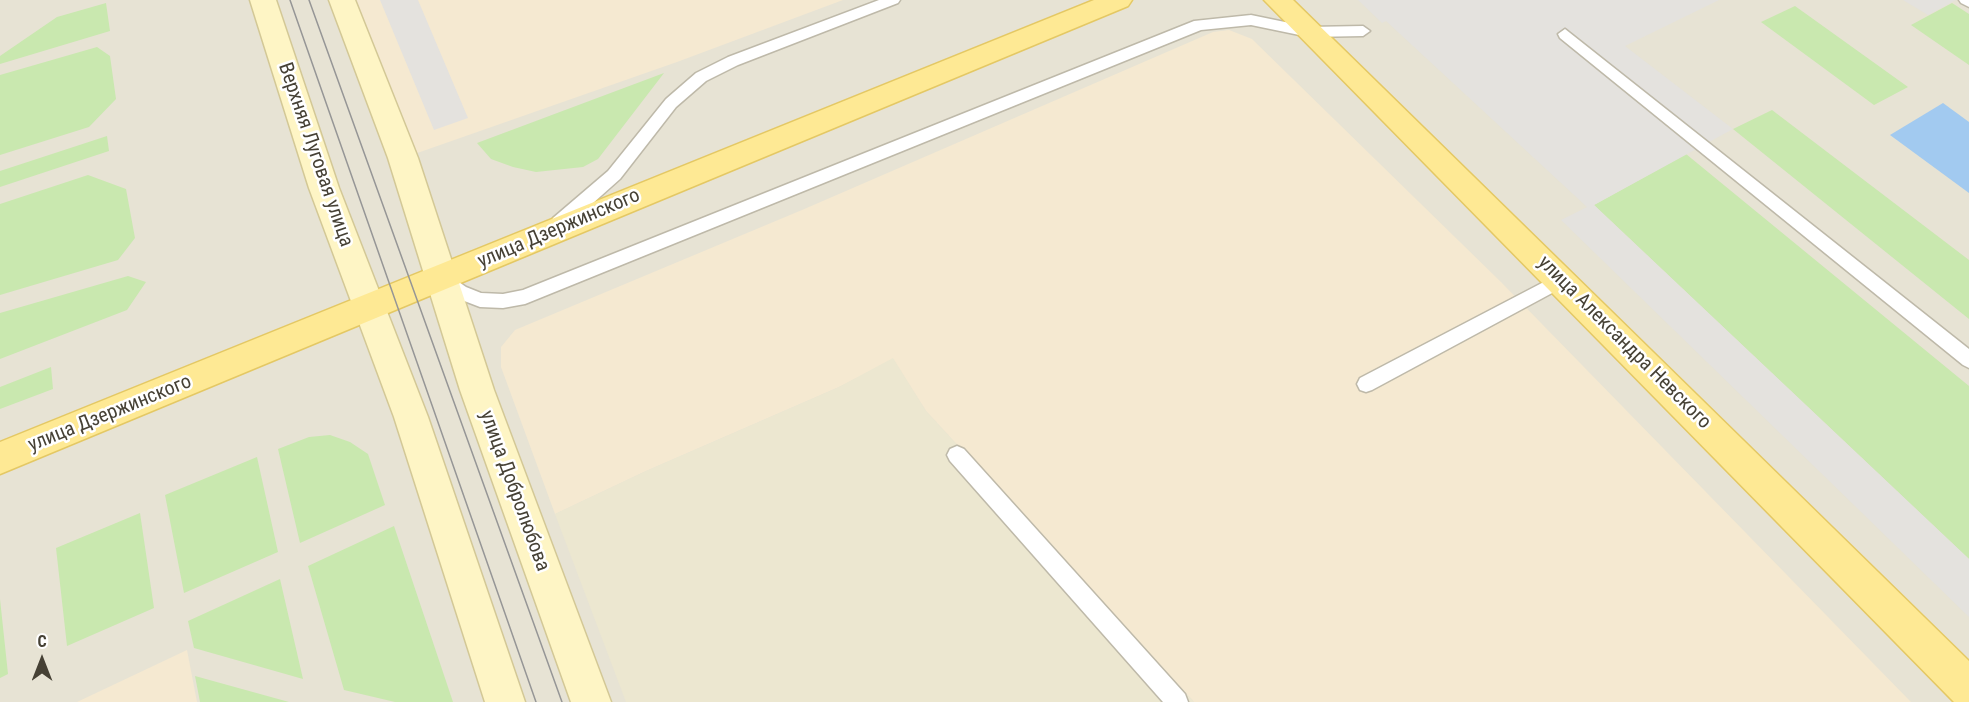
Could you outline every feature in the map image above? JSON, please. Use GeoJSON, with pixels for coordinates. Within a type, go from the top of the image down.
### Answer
{"type":"FeatureCollection","features":[{"type":"Feature","properties":{"kind":"main road","name":"Верхняя Луговая улица"},"geometry":{"type":"LineString","coordinates":[[263,0],[324,188],[369,309]]}},
{"type":"Feature","properties":{"kind":"main road"},"geometry":{"type":"LineString","coordinates":[[342,0],[403,158],[442,278]]}},
{"type":"Feature","properties":{"kind":"main road","name":"улица Дзержинского"},"geometry":{"type":"LineString","coordinates":[[0,458],[369,309],[548,232],[1119,0]]}},
{"type":"Feature","properties":{"kind":"main road","name":"улица Александра Невского"},"geometry":{"type":"LineString","coordinates":[[1277,0],[1561,280],[1969,689]]}},
{"type":"Feature","properties":{"kind":"main road","name":"улица Добролюбова"},"geometry":{"type":"LineString","coordinates":[[442,278],[477,390],[591,702]]}},
{"type":"Feature","properties":{"kind":"main road"},"geometry":{"type":"LineString","coordinates":[[369,309],[411,417],[505,702]]}},
{"type":"Feature","properties":{"kind":"lane"},"geometry":{"type":"LineString","coordinates":[[548,232],[601,189],[671,104],[701,77],[733,61],[893,0]]}},
{"type":"Feature","properties":{"kind":"lane"},"geometry":{"type":"LineString","coordinates":[[442,278],[460,292],[480,300],[503,301],[525,297],[1185,30],[1215,21],[1251,20],[1309,32],[1363,31]]}},
{"type":"Feature","properties":{"kind":"lane"},"geometry":{"type":"LineString","coordinates":[[1565,34],[1969,360]]}},
{"type":"Feature","properties":{"kind":"lane"},"geometry":{"type":"LineString","coordinates":[[1366,384],[1561,280]]}},
{"type":"Feature","properties":{"kind":"lane"},"geometry":{"type":"LineString","coordinates":[[957,455],[1177,702]]}},
{"type":"Feature","properties":{"kind":"shaded area"},"geometry":{"type":"Polygon","coordinates":[[[0,0],[1969,0],[1969,702],[0,702],[0,0]]]}},
{"type":"Feature","properties":{"kind":"shaded area"},"geometry":{"type":"Polygon","coordinates":[[[342,0],[843,0],[677,62],[403,158],[342,0]]]}},
{"type":"Feature","properties":{"kind":"shaded area"},"geometry":{"type":"Polygon","coordinates":[[[380,0],[418,0],[468,118],[434,130],[380,0]]]}},
{"type":"Feature","properties":{"kind":"shaded area"},"geometry":{"type":"Polygon","coordinates":[[[1358,0],[1719,0],[1625,46],[1733,129],[1594,205],[1969,559],[1969,617],[1561,220],[1587,207],[1386,21],[1382,23],[1358,0]]]}},
{"type":"Feature","properties":{"kind":"shaded area"},"geometry":{"type":"Polygon","coordinates":[[[1903,0],[1956,0],[1928,15],[1903,0]]]}},
{"type":"Feature","properties":{"kind":"shaded area"},"geometry":{"type":"Polygon","coordinates":[[[1229,30],[1252,39],[1501,282],[1911,702],[1194,702],[926,411],[893,359],[839,387],[646,471],[555,514],[501,367],[501,347],[515,330],[802,210],[1213,32],[1229,30]]]}},
{"type":"Feature","properties":{"kind":"shaded area"},"geometry":{"type":"Polygon","coordinates":[[[893,358],[926,411],[1194,702],[626,702],[555,514],[646,471],[839,387],[893,358]]]}},
{"type":"Feature","properties":{"kind":"shaded area"},"geometry":{"type":"Polygon","coordinates":[[[187,650],[197,702],[77,702],[187,650]]]}},
{"type":"Feature","properties":{"kind":"green space"},"geometry":{"type":"Polygon","coordinates":[[[106,3],[110,31],[0,64],[0,56],[57,17],[106,3]]]}},
{"type":"Feature","properties":{"kind":"green space"},"geometry":{"type":"Polygon","coordinates":[[[1952,3],[1969,14],[1969,65],[1911,25],[1952,3]]]}},
{"type":"Feature","properties":{"kind":"green space"},"geometry":{"type":"Polygon","coordinates":[[[1795,6],[1908,87],[1874,105],[1761,22],[1795,6]]]}},
{"type":"Feature","properties":{"kind":"green space"},"geometry":{"type":"Polygon","coordinates":[[[97,47],[110,56],[116,99],[89,127],[0,155],[0,75],[97,47]]]}},
{"type":"Feature","properties":{"kind":"green space"},"geometry":{"type":"Polygon","coordinates":[[[664,73],[598,159],[583,167],[536,172],[513,167],[491,159],[477,143],[664,73]]]}},
{"type":"Feature","properties":{"kind":"green space"},"geometry":{"type":"Polygon","coordinates":[[[1772,110],[1969,260],[1969,319],[1733,129],[1772,110]]]}},
{"type":"Feature","properties":{"kind":"green space"},"geometry":{"type":"Polygon","coordinates":[[[107,136],[109,151],[0,187],[0,171],[107,136]]]}},
{"type":"Feature","properties":{"kind":"green space"},"geometry":{"type":"Polygon","coordinates":[[[1686,154],[1969,386],[1969,559],[1594,205],[1686,154]]]}},
{"type":"Feature","properties":{"kind":"green space"},"geometry":{"type":"Polygon","coordinates":[[[88,175],[126,189],[135,238],[118,260],[0,295],[0,204],[88,175]]]}},
{"type":"Feature","properties":{"kind":"green space"},"geometry":{"type":"Polygon","coordinates":[[[128,276],[146,282],[127,310],[0,359],[0,313],[128,276]]]}},
{"type":"Feature","properties":{"kind":"green space"},"geometry":{"type":"Polygon","coordinates":[[[51,367],[53,389],[0,409],[0,387],[51,367]]]}},
{"type":"Feature","properties":{"kind":"green space"},"geometry":{"type":"Polygon","coordinates":[[[330,435],[350,442],[368,454],[385,505],[300,543],[278,449],[309,437],[330,435]]]}},
{"type":"Feature","properties":{"kind":"green space"},"geometry":{"type":"Polygon","coordinates":[[[257,457],[278,552],[184,593],[165,495],[257,457]]]}},
{"type":"Feature","properties":{"kind":"green space"},"geometry":{"type":"Polygon","coordinates":[[[140,513],[154,608],[67,646],[56,548],[140,513]]]}},
{"type":"Feature","properties":{"kind":"green space"},"geometry":{"type":"Polygon","coordinates":[[[394,526],[453,702],[395,702],[344,690],[308,566],[394,526]]]}},
{"type":"Feature","properties":{"kind":"green space"},"geometry":{"type":"Polygon","coordinates":[[[280,579],[303,679],[194,648],[188,621],[280,579]]]}},
{"type":"Feature","properties":{"kind":"green space"},"geometry":{"type":"Polygon","coordinates":[[[0,599],[8,674],[0,678],[0,599]]]}},
{"type":"Feature","properties":{"kind":"green space"},"geometry":{"type":"Polygon","coordinates":[[[195,676],[289,702],[200,702],[195,676]]]}},
{"type":"Feature","properties":{"kind":"water"},"geometry":{"type":"Polygon","coordinates":[[[1943,103],[1969,122],[1969,193],[1890,135],[1943,103]]]}},
{"type":"Feature","properties":{"kind":"tram line"},"geometry":{"type":"LineString","coordinates":[[290,0],[536,702]]}},
{"type":"Feature","properties":{"kind":"tram line"},"geometry":{"type":"LineString","coordinates":[[309,0],[562,702]]}}]}
